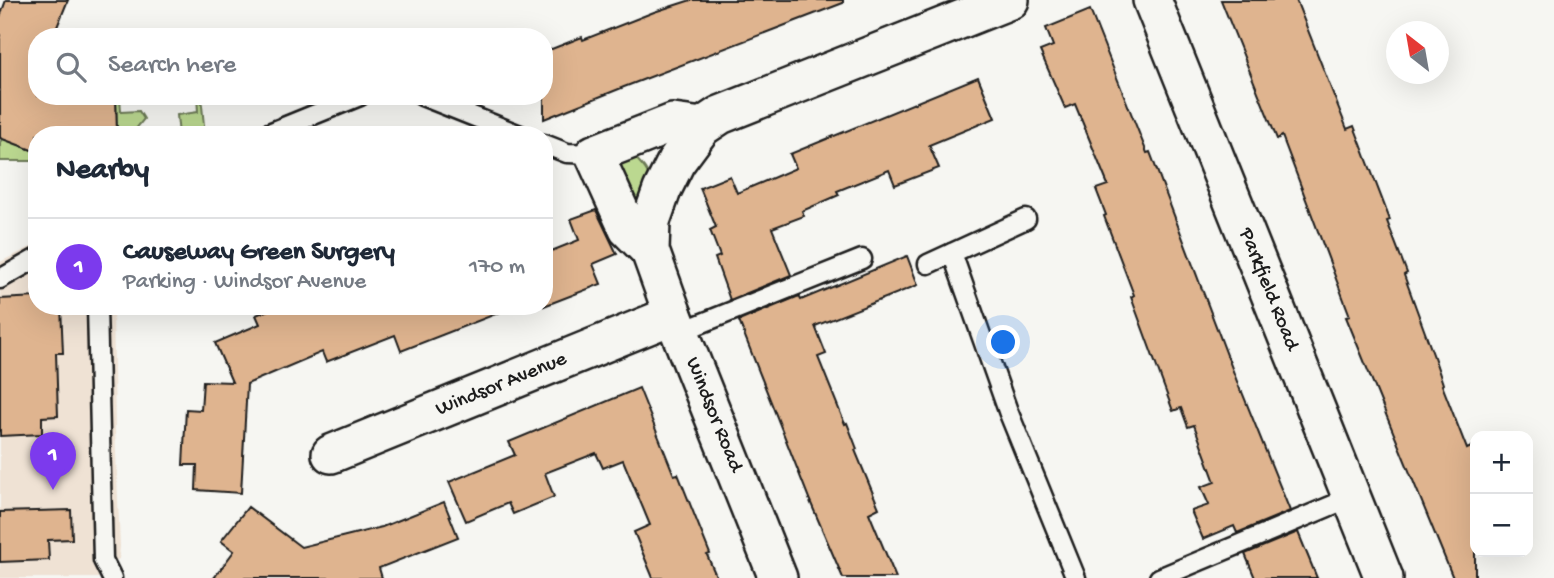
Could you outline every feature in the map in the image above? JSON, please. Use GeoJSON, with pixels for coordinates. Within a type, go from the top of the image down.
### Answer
{"type":"FeatureCollection","features":[{"type":"Feature","properties":{"kind":"street","name":"Windsor Road"},"geometry":{"type":"LineString","coordinates":[[778,578],[650,251],[651,221],[662,190],[676,162],[702,127],[720,115],[1010,0]]}},
{"type":"Feature","properties":{"kind":"street","name":"Parkfield Road"},"geometry":{"type":"LineString","coordinates":[[1152,0],[1384,578]]}},
{"type":"Feature","properties":{"kind":"street"},"geometry":{"type":"LineString","coordinates":[[594,154],[673,123],[702,127]]}},
{"type":"Feature","properties":{"kind":"street","name":"Windsor Road"},"geometry":{"type":"LineString","coordinates":[[594,154],[628,229],[650,251]]}},
{"type":"Feature","properties":{"kind":"street","name":"Windsor Avenue"},"geometry":{"type":"LineString","coordinates":[[331,454],[677,324]]}},
{"type":"Feature","properties":{"kind":"lane"},"geometry":{"type":"LineString","coordinates":[[286,126],[338,105]]}},
{"type":"Feature","properties":{"kind":"lane"},"geometry":{"type":"LineString","coordinates":[[445,105],[497,126]]}},
{"type":"Feature","properties":{"kind":"lane"},"geometry":{"type":"LineString","coordinates":[[553,148],[567,153],[594,154]]}},
{"type":"Feature","properties":{"kind":"lane"},"geometry":{"type":"LineString","coordinates":[[928,264],[1026,219]]}},
{"type":"Feature","properties":{"kind":"lane"},"geometry":{"type":"LineString","coordinates":[[952,253],[1008,411],[1076,578]]}},
{"type":"Feature","properties":{"kind":"lane"},"geometry":{"type":"LineString","coordinates":[[677,324],[862,259]]}},
{"type":"Feature","properties":{"kind":"lane"},"geometry":{"type":"LineString","coordinates":[[0,279],[28,263]]}},
{"type":"Feature","properties":{"kind":"lane"},"geometry":{"type":"LineString","coordinates":[[97,315],[103,560],[111,578]]}},
{"type":"Feature","properties":{"kind":"lane"},"geometry":{"type":"LineString","coordinates":[[1159,578],[1352,498]]}},
{"type":"Feature","properties":{"kind":"shaded area"},"geometry":{"type":"Polygon","coordinates":[[[28,248],[28,315],[113,315],[120,546],[119,559],[96,569],[99,578],[0,578],[0,262],[28,248]]]}},
{"type":"Feature","properties":{"kind":"green space"},"geometry":{"type":"Polygon","coordinates":[[[116,105],[121,105],[121,112],[139,111],[144,119],[138,126],[117,126],[116,105]]]}},
{"type":"Feature","properties":{"kind":"green space"},"geometry":{"type":"Polygon","coordinates":[[[198,105],[202,105],[204,126],[178,126],[177,115],[198,112],[198,105]]]}},
{"type":"Feature","properties":{"kind":"green space"},"geometry":{"type":"Polygon","coordinates":[[[2,138],[28,148],[28,161],[0,161],[2,138]]]}},
{"type":"Feature","properties":{"kind":"green space"},"geometry":{"type":"Polygon","coordinates":[[[633,155],[649,179],[644,199],[636,203],[610,157],[633,155]]]}},
{"type":"Feature","properties":{"kind":"building"},"geometry":{"type":"Polygon","coordinates":[[[6,0],[68,0],[57,28],[28,28],[28,105],[116,105],[117,126],[28,126],[28,149],[0,138],[0,17],[6,0]]]}},
{"type":"Feature","properties":{"kind":"building"},"geometry":{"type":"Polygon","coordinates":[[[691,0],[843,0],[843,3],[544,119],[544,105],[553,105],[553,48],[582,37],[583,40],[691,0]]]}},
{"type":"Feature","properties":{"kind":"building"},"geometry":{"type":"Polygon","coordinates":[[[1221,0],[1296,0],[1347,129],[1354,126],[1390,220],[1387,221],[1407,273],[1404,275],[1442,385],[1467,449],[1470,448],[1470,557],[1475,557],[1475,578],[1453,578],[1346,317],[1350,316],[1282,136],[1277,139],[1221,0]]]}},
{"type":"Feature","properties":{"kind":"building"},"geometry":{"type":"Polygon","coordinates":[[[1090,10],[1147,153],[1150,152],[1241,392],[1290,511],[1237,533],[1234,526],[1203,539],[1191,511],[1209,505],[1201,487],[1215,482],[1194,425],[1188,427],[1181,408],[1173,411],[1131,297],[1134,295],[1096,189],[1108,185],[1075,104],[1065,108],[1040,51],[1053,46],[1046,28],[1090,10]]]}},
{"type":"Feature","properties":{"kind":"building"},"geometry":{"type":"Polygon","coordinates":[[[978,77],[995,118],[929,145],[939,168],[895,185],[889,170],[837,191],[839,195],[802,211],[804,216],[772,228],[791,275],[730,300],[715,258],[720,256],[710,230],[716,227],[700,188],[730,176],[737,193],[796,168],[790,154],[978,77]]]}},
{"type":"Feature","properties":{"kind":"building"},"geometry":{"type":"Polygon","coordinates":[[[596,210],[617,254],[593,264],[601,284],[553,303],[553,250],[579,240],[571,219],[596,210]]]}},
{"type":"Feature","properties":{"kind":"building"},"geometry":{"type":"Polygon","coordinates":[[[907,256],[918,285],[815,326],[826,354],[818,357],[845,424],[847,423],[879,508],[869,513],[896,578],[843,578],[739,321],[799,296],[801,300],[907,256]]]}},
{"type":"Feature","properties":{"kind":"building"},"geometry":{"type":"Polygon","coordinates":[[[28,297],[28,315],[61,315],[63,353],[56,353],[58,416],[42,417],[42,434],[0,436],[0,299],[28,297]]]}},
{"type":"Feature","properties":{"kind":"building"},"geometry":{"type":"Polygon","coordinates":[[[256,315],[493,315],[401,351],[395,335],[326,362],[322,352],[247,384],[241,493],[196,490],[197,465],[183,465],[186,409],[201,410],[203,381],[232,382],[215,343],[260,324],[256,315]]]}},
{"type":"Feature","properties":{"kind":"building"},"geometry":{"type":"Polygon","coordinates":[[[639,388],[674,475],[678,474],[717,578],[653,578],[634,532],[650,525],[623,460],[603,468],[596,453],[545,473],[554,497],[513,514],[508,503],[466,521],[449,482],[515,455],[509,442],[639,388]]]}},
{"type":"Feature","properties":{"kind":"building"},"geometry":{"type":"Polygon","coordinates":[[[444,502],[458,537],[379,568],[382,578],[214,578],[234,551],[221,541],[248,507],[301,547],[382,527],[444,502]]]}},
{"type":"Feature","properties":{"kind":"building"},"geometry":{"type":"Polygon","coordinates":[[[71,510],[72,539],[48,540],[49,560],[0,562],[0,512],[71,510]]]}},
{"type":"Feature","properties":{"kind":"building"},"geometry":{"type":"Polygon","coordinates":[[[1298,532],[1317,578],[1255,578],[1245,554],[1298,532]]]}},
{"type":"Feature","properties":{"kind":"place","name":"Causeway Green Surgery"},"geometry":{"type":"Point","coordinates":[53,490]}}]}
